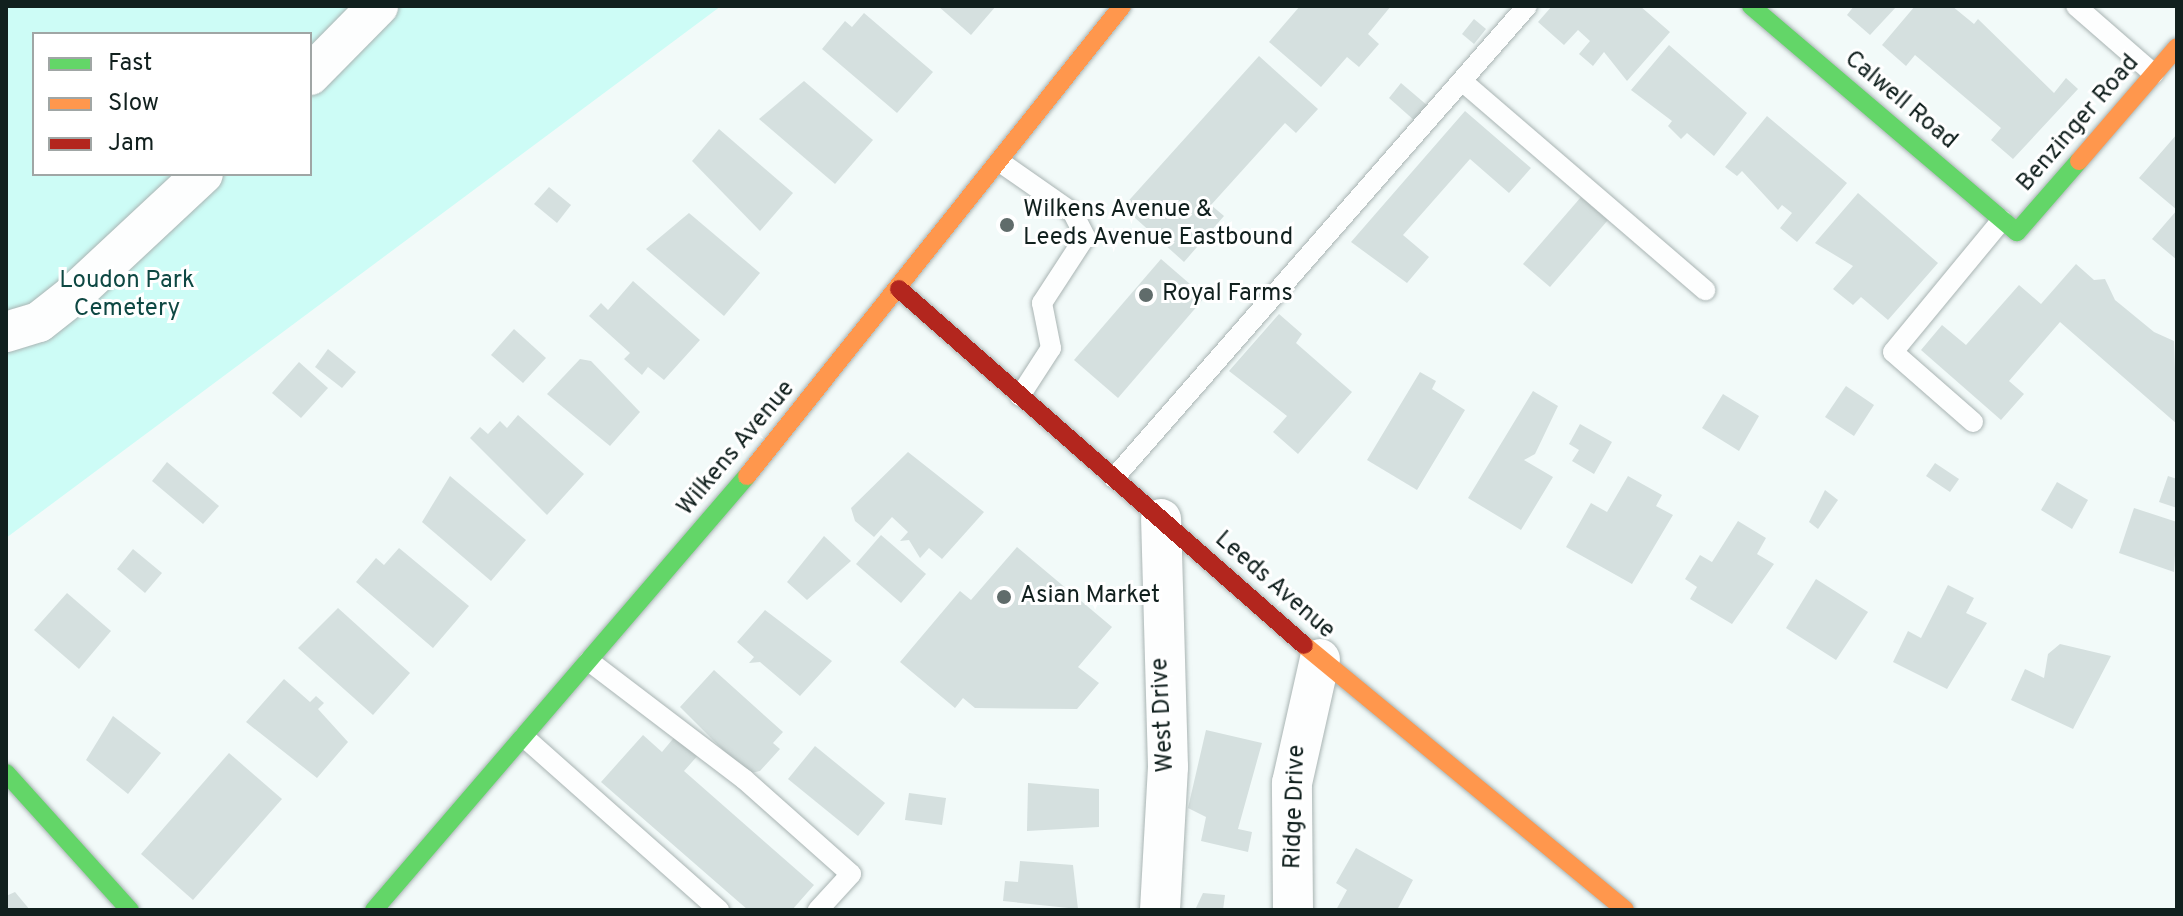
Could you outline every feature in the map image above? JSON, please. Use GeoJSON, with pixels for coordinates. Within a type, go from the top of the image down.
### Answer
{"type":"FeatureCollection","features":[{"type":"Feature","properties":{"kind":"street"},"geometry":{"type":"LineString","coordinates":[[312,73],[378,6]]}},
{"type":"Feature","properties":{"kind":"street","name":"Wilkens Avenue"},"geometry":{"type":"LineString","coordinates":[[374,910],[589,661],[899,289],[1122,6]]}},
{"type":"Feature","properties":{"kind":"street","name":"Calwell Road"},"geometry":{"type":"LineString","coordinates":[[1751,6],[2010,226]]}},
{"type":"Feature","properties":{"kind":"street","name":"Benzinger Road"},"geometry":{"type":"LineString","coordinates":[[2010,226],[2177,47]]}},
{"type":"Feature","properties":{"kind":"street"},"geometry":{"type":"LineString","coordinates":[[6,332],[39,322],[201,176]]}},
{"type":"Feature","properties":{"kind":"street","name":"Leeds Avenue"},"geometry":{"type":"LineString","coordinates":[[899,289],[1320,659],[1625,910]]}},
{"type":"Feature","properties":{"kind":"street","name":"West Drive"},"geometry":{"type":"LineString","coordinates":[[1160,910],[1168,767],[1161,519]]}},
{"type":"Feature","properties":{"kind":"street","name":"Ridge Drive"},"geometry":{"type":"LineString","coordinates":[[1293,910],[1292,783],[1320,659]]}},
{"type":"Feature","properties":{"kind":"street"},"geometry":{"type":"LineString","coordinates":[[6,773],[130,910]]}},
{"type":"Feature","properties":{"kind":"lane"},"geometry":{"type":"LineString","coordinates":[[1114,478],[1527,6]]}},
{"type":"Feature","properties":{"kind":"lane"},"geometry":{"type":"LineString","coordinates":[[2076,6],[2154,74]]}},
{"type":"Feature","properties":{"kind":"lane"},"geometry":{"type":"LineString","coordinates":[[1462,81],[1705,290]]}},
{"type":"Feature","properties":{"kind":"lane"},"geometry":{"type":"LineString","coordinates":[[1000,162],[1073,213],[1085,237],[1042,303],[1051,348],[1020,396]]}},
{"type":"Feature","properties":{"kind":"lane"},"geometry":{"type":"LineString","coordinates":[[1973,422],[1893,352],[2010,226]]}},
{"type":"Feature","properties":{"kind":"lane"},"geometry":{"type":"LineString","coordinates":[[589,661],[744,779],[851,874],[818,910]]}},
{"type":"Feature","properties":{"kind":"lane"},"geometry":{"type":"LineString","coordinates":[[524,737],[719,910]]}},
{"type":"Feature","properties":{"kind":"green space","name":"Loudon Park Cemetery"},"geometry":{"type":"Polygon","coordinates":[[[6,6],[721,6],[6,538],[6,6]]]}},
{"type":"Feature","properties":{"kind":"building"},"geometry":{"type":"Polygon","coordinates":[[[938,6],[996,6],[971,35],[938,6]]]}},
{"type":"Feature","properties":{"kind":"building"},"geometry":{"type":"Polygon","coordinates":[[[1300,6],[1391,6],[1368,34],[1379,44],[1359,67],[1347,57],[1321,87],[1269,42],[1300,6]]]}},
{"type":"Feature","properties":{"kind":"building"},"geometry":{"type":"Polygon","coordinates":[[[1552,6],[1640,6],[1670,32],[1627,81],[1604,52],[1593,66],[1579,54],[1590,41],[1578,30],[1564,45],[1538,22],[1552,6]]]}},
{"type":"Feature","properties":{"kind":"building"},"geometry":{"type":"Polygon","coordinates":[[[1854,6],[1897,6],[1870,35],[1847,15],[1854,6]]]}},
{"type":"Feature","properties":{"kind":"building"},"geometry":{"type":"Polygon","coordinates":[[[1915,6],[1952,6],[1974,24],[1978,19],[2054,93],[2066,78],[2078,89],[2013,159],[1991,140],[2001,128],[1915,55],[1906,66],[1882,45],[1915,6]]]}},
{"type":"Feature","properties":{"kind":"building"},"geometry":{"type":"Polygon","coordinates":[[[864,13],[933,72],[897,113],[822,49],[845,21],[852,27],[864,13]]]}},
{"type":"Feature","properties":{"kind":"building"},"geometry":{"type":"Polygon","coordinates":[[[1474,19],[1486,29],[1474,44],[1462,34],[1474,19]]]}},
{"type":"Feature","properties":{"kind":"building"},"geometry":{"type":"Polygon","coordinates":[[[1669,45],[1747,113],[1714,156],[1687,133],[1681,139],[1668,126],[1672,121],[1631,90],[1669,45]]]}},
{"type":"Feature","properties":{"kind":"building"},"geometry":{"type":"Polygon","coordinates":[[[1259,56],[1318,109],[1296,133],[1285,123],[1211,205],[1224,216],[1184,262],[1123,207],[1259,56]]]}},
{"type":"Feature","properties":{"kind":"building"},"geometry":{"type":"Polygon","coordinates":[[[804,81],[873,140],[835,184],[759,119],[804,81]]]}},
{"type":"Feature","properties":{"kind":"building"},"geometry":{"type":"Polygon","coordinates":[[[1401,83],[1428,106],[1415,121],[1389,98],[1401,83]]]}},
{"type":"Feature","properties":{"kind":"building"},"geometry":{"type":"Polygon","coordinates":[[[1465,111],[1531,168],[1509,193],[1470,159],[1403,235],[1429,257],[1407,283],[1351,242],[1465,111]]]}},
{"type":"Feature","properties":{"kind":"building"},"geometry":{"type":"Polygon","coordinates":[[[1767,116],[1847,183],[1797,242],[1780,228],[1792,213],[1782,205],[1778,210],[1742,171],[1737,176],[1725,167],[1767,116]]]}},
{"type":"Feature","properties":{"kind":"building"},"geometry":{"type":"Polygon","coordinates":[[[719,129],[793,193],[760,231],[692,161],[719,129]]]}},
{"type":"Feature","properties":{"kind":"building"},"geometry":{"type":"Polygon","coordinates":[[[2177,134],[2177,210],[2139,178],[2177,134]]]}},
{"type":"Feature","properties":{"kind":"building"},"geometry":{"type":"Polygon","coordinates":[[[549,187],[571,205],[557,223],[534,204],[549,187]]]}},
{"type":"Feature","properties":{"kind":"building"},"geometry":{"type":"Polygon","coordinates":[[[1858,193],[1938,263],[1888,320],[1861,297],[1853,305],[1833,289],[1853,266],[1815,243],[1858,193]]]}},
{"type":"Feature","properties":{"kind":"building"},"geometry":{"type":"Polygon","coordinates":[[[1581,197],[1608,220],[1550,287],[1523,264],[1581,197]]]}},
{"type":"Feature","properties":{"kind":"building"},"geometry":{"type":"Polygon","coordinates":[[[2177,210],[2177,260],[2152,239],[2177,210]]]}},
{"type":"Feature","properties":{"kind":"building"},"geometry":{"type":"Polygon","coordinates":[[[689,213],[760,273],[724,316],[646,249],[689,213]]]}},
{"type":"Feature","properties":{"kind":"building"},"geometry":{"type":"Polygon","coordinates":[[[1161,259],[1205,297],[1118,398],[1074,360],[1161,259]]]}},
{"type":"Feature","properties":{"kind":"building"},"geometry":{"type":"Polygon","coordinates":[[[2076,264],[2094,280],[2105,279],[2115,300],[2154,332],[2174,341],[2177,424],[2060,322],[2009,381],[2024,394],[2001,420],[1921,350],[1942,325],[1966,345],[2019,285],[2041,304],[2076,264]]]}},
{"type":"Feature","properties":{"kind":"building"},"geometry":{"type":"Polygon","coordinates":[[[633,281],[700,340],[664,380],[648,367],[642,375],[624,359],[630,353],[589,316],[601,303],[608,310],[633,281]]]}},
{"type":"Feature","properties":{"kind":"building"},"geometry":{"type":"Polygon","coordinates":[[[1279,314],[1302,334],[1296,343],[1352,392],[1298,454],[1273,432],[1287,416],[1229,371],[1279,314]]]}},
{"type":"Feature","properties":{"kind":"building"},"geometry":{"type":"Polygon","coordinates":[[[514,329],[546,358],[523,383],[491,355],[514,329]]]}},
{"type":"Feature","properties":{"kind":"building"},"geometry":{"type":"Polygon","coordinates":[[[328,349],[356,372],[342,388],[315,367],[328,349]]]}},
{"type":"Feature","properties":{"kind":"building"},"geometry":{"type":"Polygon","coordinates":[[[580,359],[591,361],[640,412],[610,446],[547,394],[580,359]]]}},
{"type":"Feature","properties":{"kind":"building"},"geometry":{"type":"Polygon","coordinates":[[[299,362],[328,388],[301,418],[272,393],[299,362]]]}},
{"type":"Feature","properties":{"kind":"building"},"geometry":{"type":"Polygon","coordinates":[[[1420,372],[1436,381],[1432,389],[1465,410],[1417,490],[1367,460],[1420,372]]]}},
{"type":"Feature","properties":{"kind":"building"},"geometry":{"type":"Polygon","coordinates":[[[1846,386],[1874,405],[1854,436],[1825,417],[1846,386]]]}},
{"type":"Feature","properties":{"kind":"building"},"geometry":{"type":"Polygon","coordinates":[[[1533,391],[1558,406],[1535,454],[1524,460],[1553,477],[1521,530],[1468,498],[1533,391]]]}},
{"type":"Feature","properties":{"kind":"building"},"geometry":{"type":"Polygon","coordinates":[[[1723,394],[1759,416],[1739,451],[1702,428],[1723,394]]]}},
{"type":"Feature","properties":{"kind":"building"},"geometry":{"type":"Polygon","coordinates":[[[518,415],[584,474],[547,515],[470,438],[480,427],[488,434],[500,421],[507,428],[518,415]]]}},
{"type":"Feature","properties":{"kind":"building"},"geometry":{"type":"Polygon","coordinates":[[[1580,424],[1612,442],[1594,474],[1572,461],[1579,450],[1569,444],[1580,424]]]}},
{"type":"Feature","properties":{"kind":"building"},"geometry":{"type":"Polygon","coordinates":[[[908,452],[984,512],[942,559],[929,548],[920,558],[909,540],[900,541],[908,532],[892,517],[874,537],[855,521],[851,508],[908,452]]]}},
{"type":"Feature","properties":{"kind":"building"},"geometry":{"type":"Polygon","coordinates":[[[167,462],[219,506],[203,524],[152,481],[167,462]]]}},
{"type":"Feature","properties":{"kind":"building"},"geometry":{"type":"Polygon","coordinates":[[[1935,463],[1959,479],[1950,492],[1926,476],[1935,463]]]}},
{"type":"Feature","properties":{"kind":"building"},"geometry":{"type":"Polygon","coordinates":[[[450,476],[526,540],[491,581],[422,522],[450,476]]]}},
{"type":"Feature","properties":{"kind":"building"},"geometry":{"type":"Polygon","coordinates":[[[1628,476],[1662,495],[1656,506],[1673,515],[1632,584],[1566,547],[1591,503],[1607,512],[1628,476]]]}},
{"type":"Feature","properties":{"kind":"building"},"geometry":{"type":"Polygon","coordinates":[[[2168,476],[2177,479],[2177,508],[2159,502],[2168,476]]]}},
{"type":"Feature","properties":{"kind":"building"},"geometry":{"type":"Polygon","coordinates":[[[2057,482],[2088,500],[2072,529],[2041,510],[2057,482]]]}},
{"type":"Feature","properties":{"kind":"building"},"geometry":{"type":"Polygon","coordinates":[[[1825,490],[1838,500],[1818,529],[1809,522],[1825,490]]]}},
{"type":"Feature","properties":{"kind":"building"},"geometry":{"type":"Polygon","coordinates":[[[2134,508],[2177,522],[2174,572],[2119,553],[2134,508]]]}},
{"type":"Feature","properties":{"kind":"building"},"geometry":{"type":"Polygon","coordinates":[[[1738,521],[1766,538],[1757,554],[1774,564],[1732,624],[1690,599],[1697,587],[1685,579],[1700,555],[1712,562],[1738,521]]]}},
{"type":"Feature","properties":{"kind":"building"},"geometry":{"type":"Polygon","coordinates":[[[881,535],[926,574],[901,603],[856,564],[881,535]]]}},
{"type":"Feature","properties":{"kind":"building"},"geometry":{"type":"Polygon","coordinates":[[[824,536],[851,561],[807,600],[787,582],[824,536]]]}},
{"type":"Feature","properties":{"kind":"building"},"geometry":{"type":"Polygon","coordinates":[[[1017,547],[1112,627],[1078,667],[1099,683],[1077,709],[975,708],[963,698],[955,708],[900,662],[960,591],[971,600],[1017,547]]]}},
{"type":"Feature","properties":{"kind":"building"},"geometry":{"type":"Polygon","coordinates":[[[399,548],[469,606],[433,648],[356,582],[376,558],[384,565],[399,548]]]}},
{"type":"Feature","properties":{"kind":"building"},"geometry":{"type":"Polygon","coordinates":[[[133,549],[162,573],[145,593],[117,569],[133,549]]]}},
{"type":"Feature","properties":{"kind":"building"},"geometry":{"type":"Polygon","coordinates":[[[1816,579],[1868,612],[1836,660],[1786,628],[1816,579]]]}},
{"type":"Feature","properties":{"kind":"building"},"geometry":{"type":"Polygon","coordinates":[[[1948,585],[1974,598],[1966,613],[1987,623],[1947,689],[1893,662],[1908,631],[1921,638],[1948,585]]]}},
{"type":"Feature","properties":{"kind":"building"},"geometry":{"type":"Polygon","coordinates":[[[67,593],[111,631],[79,669],[34,630],[67,593]]]}},
{"type":"Feature","properties":{"kind":"building"},"geometry":{"type":"Polygon","coordinates":[[[338,608],[410,673],[373,715],[298,648],[338,608]]]}},
{"type":"Feature","properties":{"kind":"building"},"geometry":{"type":"Polygon","coordinates":[[[765,610],[832,661],[800,696],[760,662],[749,663],[754,657],[737,642],[765,610]]]}},
{"type":"Feature","properties":{"kind":"building"},"geometry":{"type":"Polygon","coordinates":[[[2060,644],[2111,656],[2073,729],[2011,700],[2025,669],[2044,678],[2048,654],[2060,644]]]}},
{"type":"Feature","properties":{"kind":"building"},"geometry":{"type":"Polygon","coordinates":[[[714,670],[783,732],[773,743],[780,749],[760,771],[747,774],[680,707],[714,670]]]}},
{"type":"Feature","properties":{"kind":"building"},"geometry":{"type":"Polygon","coordinates":[[[284,679],[310,702],[316,696],[324,703],[318,709],[348,742],[317,778],[246,722],[284,679]]]}},
{"type":"Feature","properties":{"kind":"building"},"geometry":{"type":"Polygon","coordinates":[[[113,716],[161,753],[128,794],[86,760],[113,716]]]}},
{"type":"Feature","properties":{"kind":"building"},"geometry":{"type":"Polygon","coordinates":[[[1206,730],[1262,743],[1238,829],[1252,832],[1248,852],[1201,841],[1206,817],[1188,808],[1206,730]]]}},
{"type":"Feature","properties":{"kind":"building"},"geometry":{"type":"Polygon","coordinates":[[[677,734],[700,753],[684,771],[814,885],[792,910],[748,910],[601,782],[643,735],[662,752],[677,734]]]}},
{"type":"Feature","properties":{"kind":"building"},"geometry":{"type":"Polygon","coordinates":[[[815,746],[885,803],[858,836],[788,779],[815,746]]]}},
{"type":"Feature","properties":{"kind":"building"},"geometry":{"type":"Polygon","coordinates":[[[229,753],[282,799],[193,900],[141,854],[229,753]]]}},
{"type":"Feature","properties":{"kind":"building"},"geometry":{"type":"Polygon","coordinates":[[[1028,783],[1099,789],[1099,827],[1027,831],[1028,783]]]}},
{"type":"Feature","properties":{"kind":"building"},"geometry":{"type":"Polygon","coordinates":[[[909,793],[946,798],[942,825],[905,820],[909,793]]]}},
{"type":"Feature","properties":{"kind":"building"},"geometry":{"type":"Polygon","coordinates":[[[1356,848],[1413,880],[1397,910],[1336,910],[1347,890],[1336,883],[1356,848]]]}},
{"type":"Feature","properties":{"kind":"building"},"geometry":{"type":"Polygon","coordinates":[[[1020,861],[1073,865],[1078,909],[1003,901],[1005,881],[1018,882],[1020,861]]]}},
{"type":"Feature","properties":{"kind":"building"},"geometry":{"type":"Polygon","coordinates":[[[15,892],[30,910],[6,910],[6,896],[15,892]]]}},
{"type":"Feature","properties":{"kind":"building"},"geometry":{"type":"Polygon","coordinates":[[[1203,893],[1225,895],[1223,910],[1195,910],[1203,893]]]}},
{"type":"Feature","properties":{"kind":"traffic: fast"},"geometry":{"type":"LineString","coordinates":[[1751,6],[2017,232],[2079,161]]}},
{"type":"Feature","properties":{"kind":"traffic: fast"},"geometry":{"type":"LineString","coordinates":[[374,910],[747,476]]}},
{"type":"Feature","properties":{"kind":"traffic: fast"},"geometry":{"type":"LineString","coordinates":[[6,773],[130,910]]}},
{"type":"Feature","properties":{"kind":"traffic: slow"},"geometry":{"type":"LineString","coordinates":[[747,476],[1122,6]]}},
{"type":"Feature","properties":{"kind":"traffic: slow"},"geometry":{"type":"LineString","coordinates":[[2079,161],[2177,47]]}},
{"type":"Feature","properties":{"kind":"traffic: slow"},"geometry":{"type":"LineString","coordinates":[[1304,645],[1625,910]]}},
{"type":"Feature","properties":{"kind":"traffic: jam"},"geometry":{"type":"LineString","coordinates":[[899,289],[1304,645]]}},
{"type":"Feature","properties":{"kind":"place","name":"Wilkens Avenue & Leeds Avenue Eastbound"},"geometry":{"type":"Point","coordinates":[1007,225]}},
{"type":"Feature","properties":{"kind":"place","name":"Royal Farms"},"geometry":{"type":"Point","coordinates":[1146,295]}},
{"type":"Feature","properties":{"kind":"place","name":"Asian Market"},"geometry":{"type":"Point","coordinates":[1004,597]}}]}
